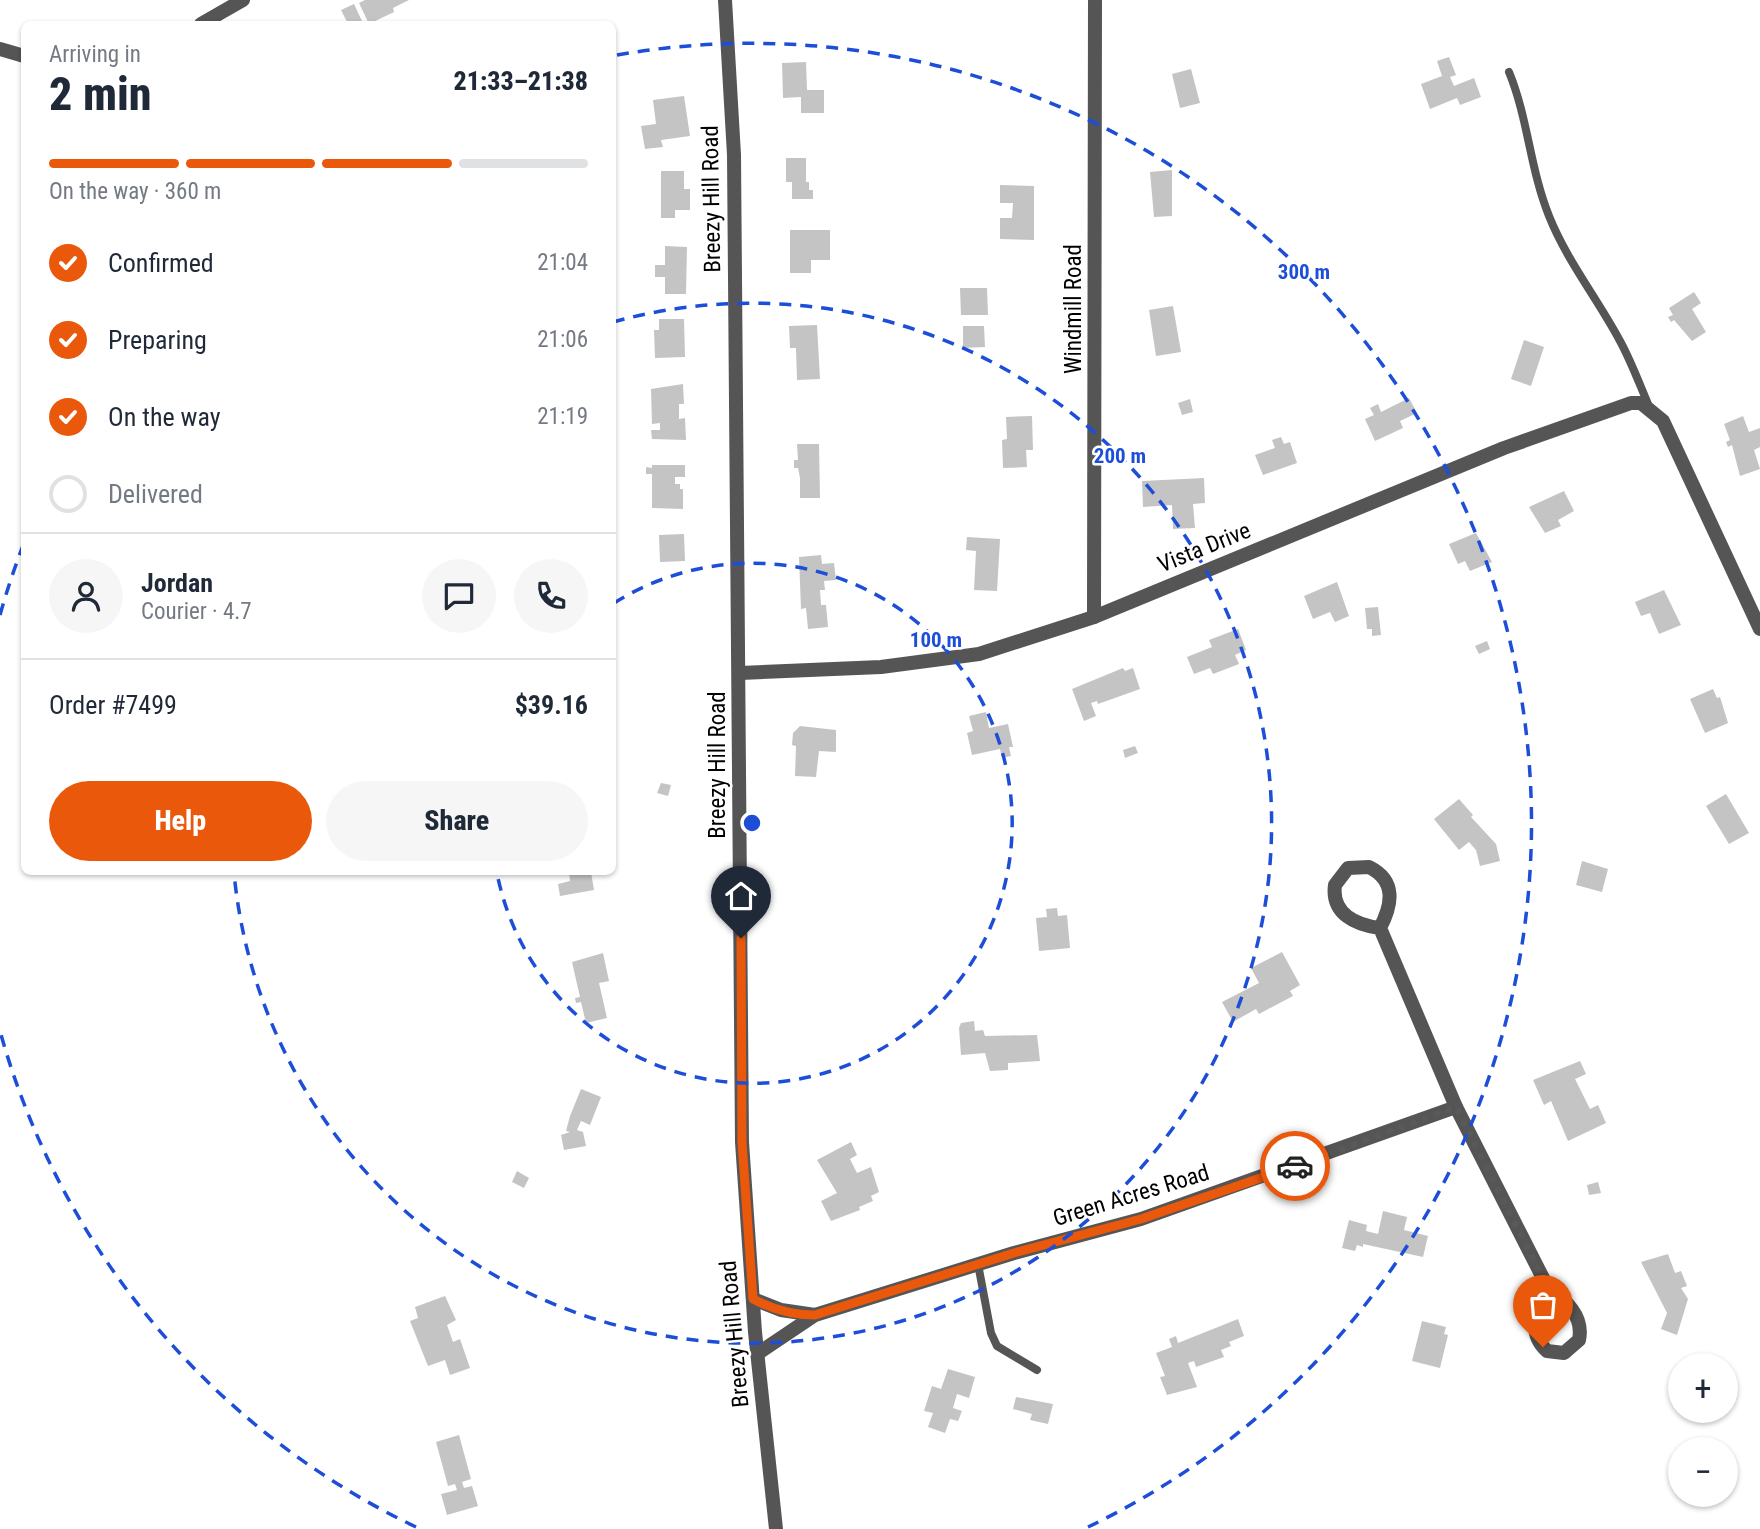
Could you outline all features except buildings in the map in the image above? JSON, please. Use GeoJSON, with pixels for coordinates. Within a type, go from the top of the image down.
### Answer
{"type":"FeatureCollection","features":[{"type":"Feature","properties":{"kind":"street"},"geometry":{"type":"LineString","coordinates":[[206,21],[243,0]]}},
{"type":"Feature","properties":{"kind":"street","name":"Breezy Hill Road"},"geometry":{"type":"LineString","coordinates":[[725,0],[734,155],[742,1142],[757,1354],[776,1529]]}},
{"type":"Feature","properties":{"kind":"street","name":"Windmill Road"},"geometry":{"type":"LineString","coordinates":[[1094,617],[1095,0]]}},
{"type":"Feature","properties":{"kind":"street"},"geometry":{"type":"LineString","coordinates":[[0,49],[21,55]]}},
{"type":"Feature","properties":{"kind":"street","name":"Vista Drive"},"geometry":{"type":"LineString","coordinates":[[740,673],[881,667],[979,654],[1094,617],[1504,448],[1631,403],[1641,403],[1651,410]]}},
{"type":"Feature","properties":{"kind":"street"},"geometry":{"type":"LineString","coordinates":[[1651,410],[1663,421],[1760,629]]}},
{"type":"Feature","properties":{"kind":"street"},"geometry":{"type":"LineString","coordinates":[[1380,928],[1354,922],[1339,907],[1335,884],[1348,868],[1369,867],[1388,885],[1390,905],[1380,928],[1456,1107],[1548,1288]]}},
{"type":"Feature","properties":{"kind":"street","name":"Green Acres Road"},"geometry":{"type":"LineString","coordinates":[[757,1354],[815,1315],[978,1264],[1141,1219],[1456,1107]]}},
{"type":"Feature","properties":{"kind":"street","name":"Green Acres Road"},"geometry":{"type":"LineString","coordinates":[[753,1299],[781,1310],[815,1315]]}},
{"type":"Feature","properties":{"kind":"lane"},"geometry":{"type":"LineString","coordinates":[[1509,72],[1518,94],[1534,172],[1565,255],[1622,343],[1651,410]]}},
{"type":"Feature","properties":{"kind":"lane"},"geometry":{"type":"LineString","coordinates":[[978,1264],[991,1333],[997,1346],[1037,1370]]}},
{"type":"Feature","properties":{"kind":"way so far"},"geometry":{"type":"LineString","coordinates":[[1295,1166],[1456,1107],[1548,1288],[1537,1306],[1535,1321],[1539,1342],[1543,1347]]}},
{"type":"Feature","properties":{"kind":"route"},"geometry":{"type":"LineString","coordinates":[[741,938],[742,1142],[753,1299],[761,1303],[792,1313],[815,1315],[1014,1253],[1141,1219],[1295,1166]]}}]}
